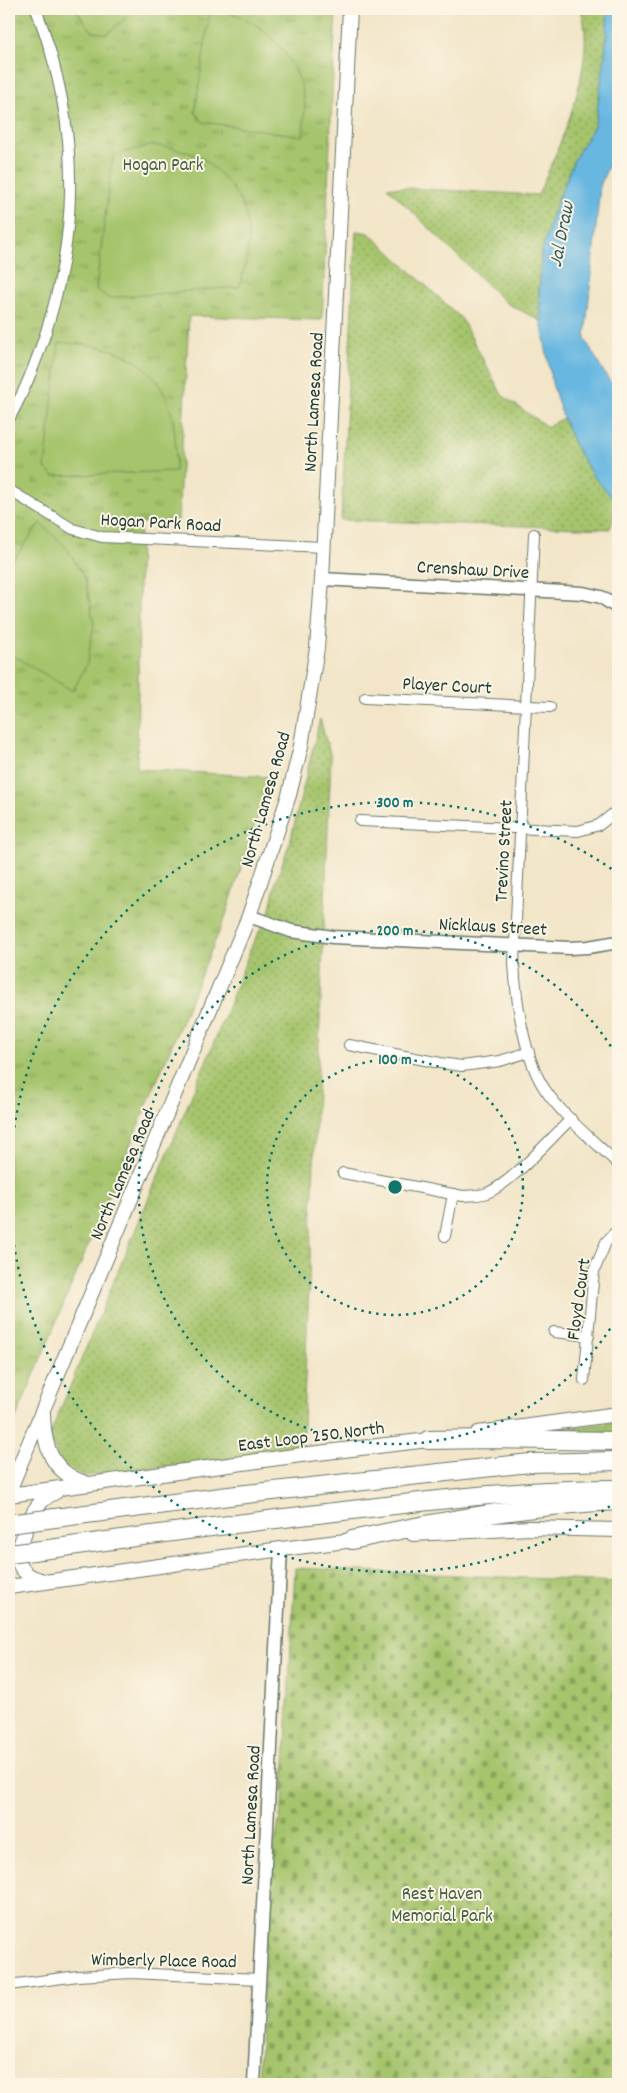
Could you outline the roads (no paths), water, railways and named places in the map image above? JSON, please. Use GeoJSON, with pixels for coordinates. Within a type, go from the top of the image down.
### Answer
{"type":"FeatureCollection","features":[{"type":"Feature","properties":{"kind":"highway"},"geometry":{"type":"LineString","coordinates":[[428,1440],[618,1441]]}},
{"type":"Feature","properties":{"kind":"highway"},"geometry":{"type":"LineString","coordinates":[[9,1524],[228,1496],[530,1463],[618,1461]]}},
{"type":"Feature","properties":{"kind":"highway"},"geometry":{"type":"LineString","coordinates":[[9,1554],[210,1526],[434,1500],[554,1490],[618,1489]]}},
{"type":"Feature","properties":{"kind":"highway"},"geometry":{"type":"LineString","coordinates":[[352,1540],[498,1512],[618,1501]]}},
{"type":"Feature","properties":{"kind":"main road","name":"North Lamesa Road"},"geometry":{"type":"LineString","coordinates":[[9,1491],[249,916],[289,795],[301,746],[316,648],[322,580],[350,9]]}},
{"type":"Feature","properties":{"kind":"main road"},"geometry":{"type":"LineString","coordinates":[[9,1466],[43,1409]]}},
{"type":"Feature","properties":{"kind":"main road"},"geometry":{"type":"LineString","coordinates":[[43,1409],[46,1442],[51,1457],[61,1470],[70,1477],[91,1485]]}},
{"type":"Feature","properties":{"kind":"main road","name":"East Loop 250 North"},"geometry":{"type":"LineString","coordinates":[[9,1495],[618,1414]]}},
{"type":"Feature","properties":{"kind":"main road"},"geometry":{"type":"LineString","coordinates":[[48,1581],[34,1579],[22,1570],[17,1556],[36,1507],[44,1498],[52,1493],[91,1485]]}},
{"type":"Feature","properties":{"kind":"main road"},"geometry":{"type":"LineString","coordinates":[[9,1587],[352,1540],[479,1529],[565,1528],[618,1530]]}},
{"type":"Feature","properties":{"kind":"street"},"geometry":{"type":"LineString","coordinates":[[9,419],[26,387],[54,308],[62,271],[71,203],[70,159],[64,109],[51,48],[36,9]]}},
{"type":"Feature","properties":{"kind":"street","name":"Hogan Park Road"},"geometry":{"type":"LineString","coordinates":[[9,490],[73,529],[102,537],[323,547]]}},
{"type":"Feature","properties":{"kind":"street","name":"Trevino Street"},"geometry":{"type":"LineString","coordinates":[[534,534],[514,945],[516,992],[529,1052],[538,1078],[546,1091],[571,1119],[618,1164]]}},
{"type":"Feature","properties":{"kind":"street","name":"Crenshaw Drive"},"geometry":{"type":"LineString","coordinates":[[322,580],[590,594],[607,600],[618,608]]}},
{"type":"Feature","properties":{"kind":"street","name":"Player Court"},"geometry":{"type":"LineString","coordinates":[[365,698],[550,707]]}},
{"type":"Feature","properties":{"kind":"street"},"geometry":{"type":"LineString","coordinates":[[360,821],[578,831],[599,825],[618,810]]}},
{"type":"Feature","properties":{"kind":"street","name":"Nicklaus Street"},"geometry":{"type":"LineString","coordinates":[[249,916],[291,931],[333,937],[588,947],[618,942]]}},
{"type":"Feature","properties":{"kind":"street"},"geometry":{"type":"LineString","coordinates":[[350,1045],[462,1066],[500,1061],[529,1052]]}},
{"type":"Feature","properties":{"kind":"street"},"geometry":{"type":"LineString","coordinates":[[343,1173],[464,1196],[482,1194],[502,1184],[571,1119]]}},
{"type":"Feature","properties":{"kind":"street"},"geometry":{"type":"LineString","coordinates":[[445,1236],[453,1194]]}},
{"type":"Feature","properties":{"kind":"street","name":"Floyd Court"},"geometry":{"type":"LineString","coordinates":[[584,1380],[594,1271],[606,1242],[618,1229]]}},
{"type":"Feature","properties":{"kind":"street"},"geometry":{"type":"LineString","coordinates":[[554,1332],[589,1336]]}},
{"type":"Feature","properties":{"kind":"street","name":"North Lamesa Road"},"geometry":{"type":"LineString","coordinates":[[254,2084],[281,1549]]}},
{"type":"Feature","properties":{"kind":"street","name":"Wimberly Place Road"},"geometry":{"type":"LineString","coordinates":[[9,1985],[78,1976],[131,1972],[259,1979]]}},
{"type":"Feature","properties":{"kind":"water","name":"Jal Draw"},"geometry":{"type":"Polygon","coordinates":[[[608,9],[618,9],[618,142],[600,186],[585,339],[606,376],[618,392],[618,504],[593,476],[576,448],[563,418],[552,383],[541,321],[539,292],[541,255],[552,215],[574,160],[595,124],[605,55],[608,9]]]}},
{"type":"Feature","properties":{"kind":"park label","name":"Hogan Park"},"geometry":{"type":"Point","coordinates":[163,163]}},
{"type":"Feature","properties":{"kind":"park label","name":"Rest Haven Memorial Park"},"geometry":{"type":"Point","coordinates":[442,1903]}}]}
